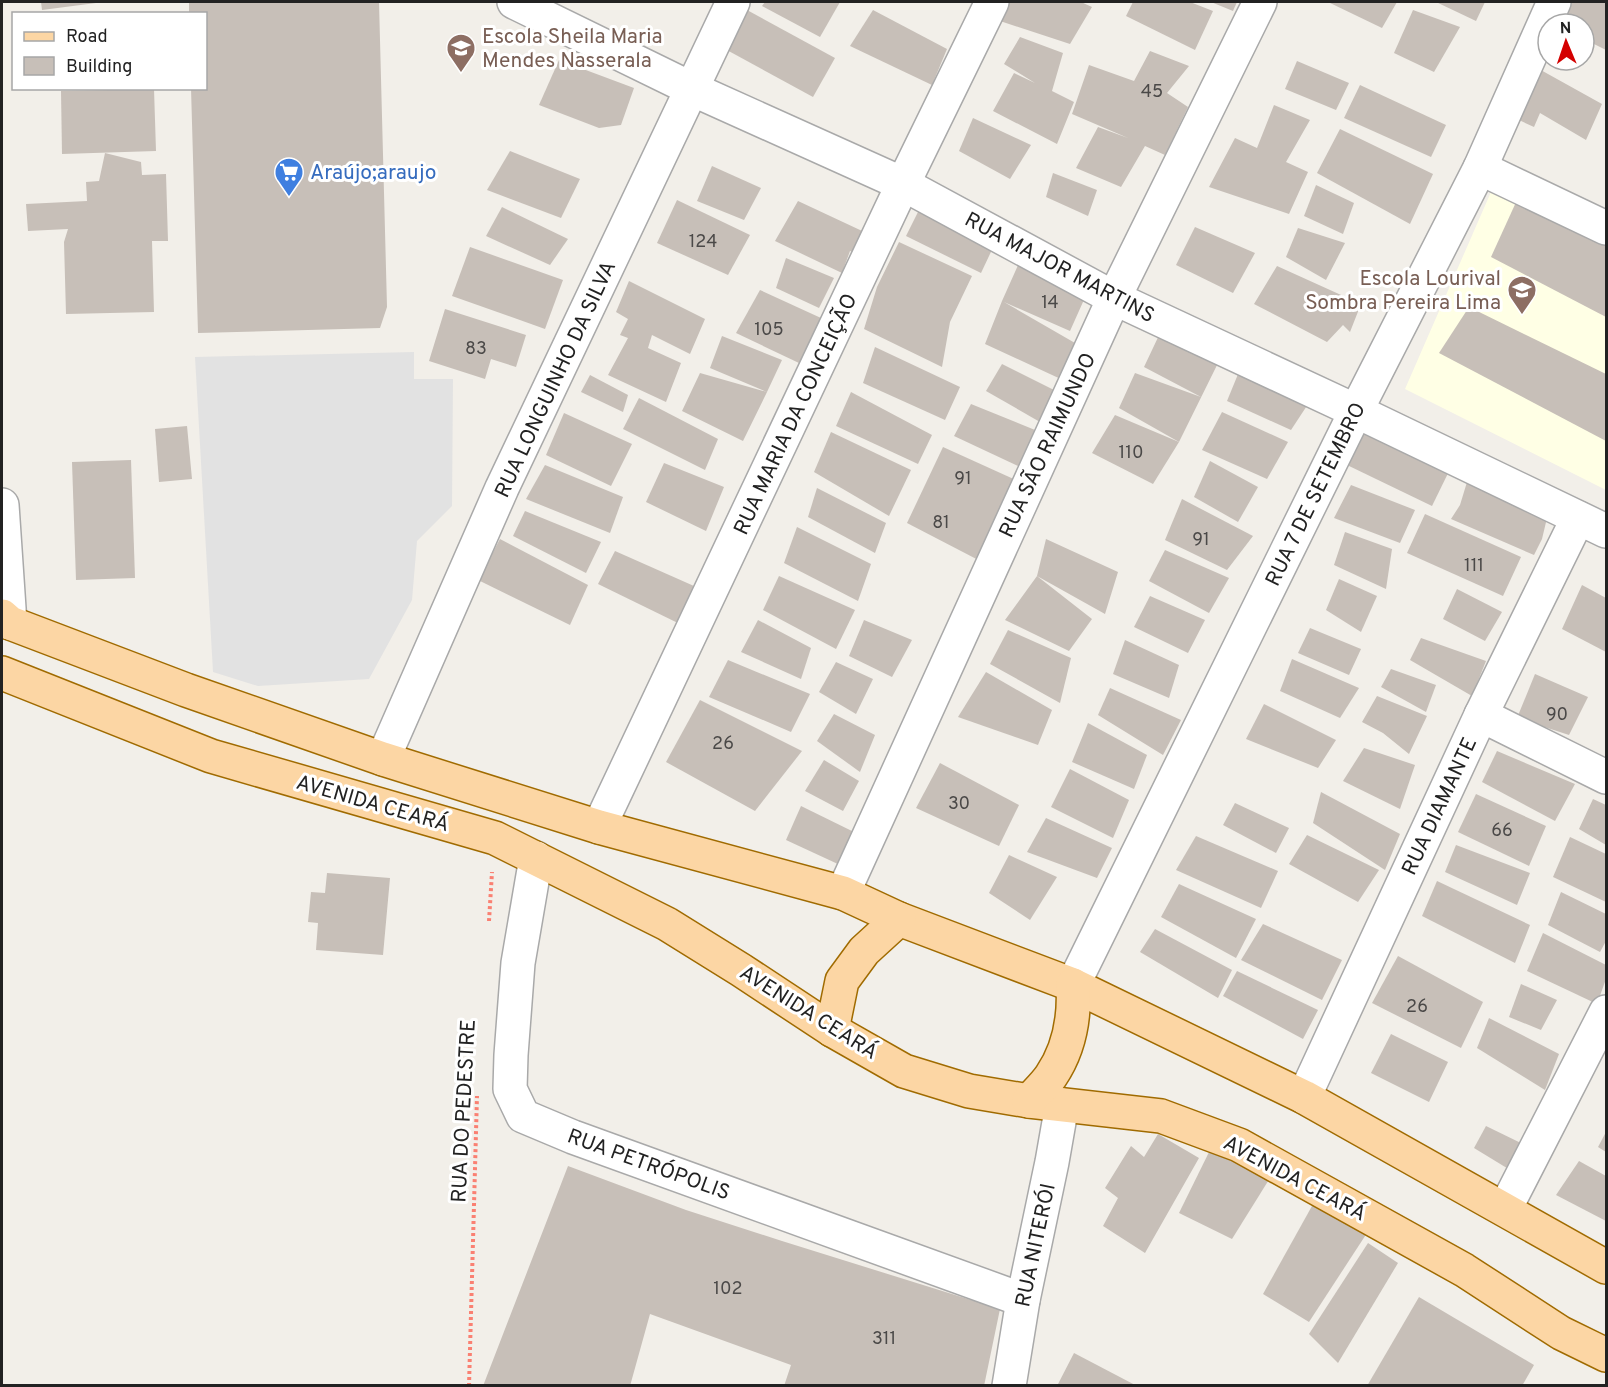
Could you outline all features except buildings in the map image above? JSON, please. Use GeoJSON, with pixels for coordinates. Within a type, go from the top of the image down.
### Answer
{"type":"FeatureCollection","features":[{"type":"Feature","properties":{"kind":"main road","name":"AVENIDA CEARÁ"},"geometry":{"type":"LineString","coordinates":[[6,619],[186,690],[383,759],[600,827],[843,893],[899,919],[1073,985],[1304,1097],[1606,1267]]}},
{"type":"Feature","properties":{"kind":"main road","name":"AVENIDA CEARÁ"},"geometry":{"type":"LineString","coordinates":[[2,673],[211,756],[495,838],[667,924],[832,1030],[904,1071],[969,1091],[1029,1101],[1161,1116],[1239,1145],[1464,1270],[1562,1334],[1606,1355]]}},
{"type":"Feature","properties":{"kind":"main road"},"geometry":{"type":"LineString","coordinates":[[832,1030],[842,981],[864,951],[899,919]]}},
{"type":"Feature","properties":{"kind":"main road"},"geometry":{"type":"LineString","coordinates":[[1029,1101],[1051,1076],[1066,1045],[1074,1013],[1073,985]]}},
{"type":"Feature","properties":{"kind":"street","name":"RUA MAJOR MARTINS"},"geometry":{"type":"LineString","coordinates":[[514,2],[692,89],[903,184],[1114,298],[1592,525]]}},
{"type":"Feature","properties":{"kind":"street","name":"RUA LONGUINHO DA SILVA"},"geometry":{"type":"LineString","coordinates":[[383,759],[502,488],[733,2]]}},
{"type":"Feature","properties":{"kind":"street","name":"RUA MARIA DA CONCEIÇÃO"},"geometry":{"type":"LineString","coordinates":[[600,827],[903,184],[992,2]]}},
{"type":"Feature","properties":{"kind":"street","name":"RUA SÃO RAIMUNDO"},"geometry":{"type":"LineString","coordinates":[[843,893],[1114,298],[1260,2]]}},
{"type":"Feature","properties":{"kind":"street","name":"RUA 7 DE SETEMBRO"},"geometry":{"type":"LineString","coordinates":[[1073,985],[1356,411],[1480,168],[1554,2]]}},
{"type":"Feature","properties":{"kind":"street"},"geometry":{"type":"LineString","coordinates":[[1480,168],[1606,228]]}},
{"type":"Feature","properties":{"kind":"street"},"geometry":{"type":"LineString","coordinates":[[2,505],[6,619]]}},
{"type":"Feature","properties":{"kind":"street","name":"RUA DIAMANTE"},"geometry":{"type":"LineString","coordinates":[[1304,1097],[1481,715],[1592,525]]}},
{"type":"Feature","properties":{"kind":"street"},"geometry":{"type":"LineString","coordinates":[[1481,715],[1606,777]]}},
{"type":"Feature","properties":{"kind":"street","name":"RUA PETRÓPOLIS"},"geometry":{"type":"LineString","coordinates":[[536,858],[518,963],[511,1055],[510,1089],[523,1116],[573,1137],[1023,1300]]}},
{"type":"Feature","properties":{"kind":"street"},"geometry":{"type":"LineString","coordinates":[[1504,1209],[1606,1012]]}},
{"type":"Feature","properties":{"kind":"street","name":"RUA NITERÓI"},"geometry":{"type":"LineString","coordinates":[[1009,1386],[1023,1300],[1062,1105]]}},
{"type":"Feature","properties":{"kind":"path"},"geometry":{"type":"LineString","coordinates":[[488,931],[495,838]]}},
{"type":"Feature","properties":{"kind":"path","name":"RUA DO PEDESTRE"},"geometry":{"type":"LineString","coordinates":[[469,1386],[477,1094]]}},
{"type":"Feature","properties":{"kind":"shaded area","name":"Escola Lourival Sombra Pereira Lima"},"geometry":{"type":"Polygon","coordinates":[[[1491,192],[1606,244],[1606,490],[1405,389],[1491,192]]]}},
{"type":"Feature","properties":{"kind":"shaded area"},"geometry":{"type":"Polygon","coordinates":[[[414,352],[414,379],[453,379],[452,506],[417,541],[412,600],[369,679],[258,686],[213,672],[195,357],[414,352]]]}},
{"type":"Feature","properties":{"kind":"place","name":"Escola Sheila Maria Mendes Nasserala"},"geometry":{"type":"Point","coordinates":[461,74]}},
{"type":"Feature","properties":{"kind":"place","name":"Araújo;araujo"},"geometry":{"type":"Point","coordinates":[289,198]}},
{"type":"Feature","properties":{"kind":"place","name":"Escola Lourival Sombra Pereira Lima"},"geometry":{"type":"Point","coordinates":[1522,316]}}]}
